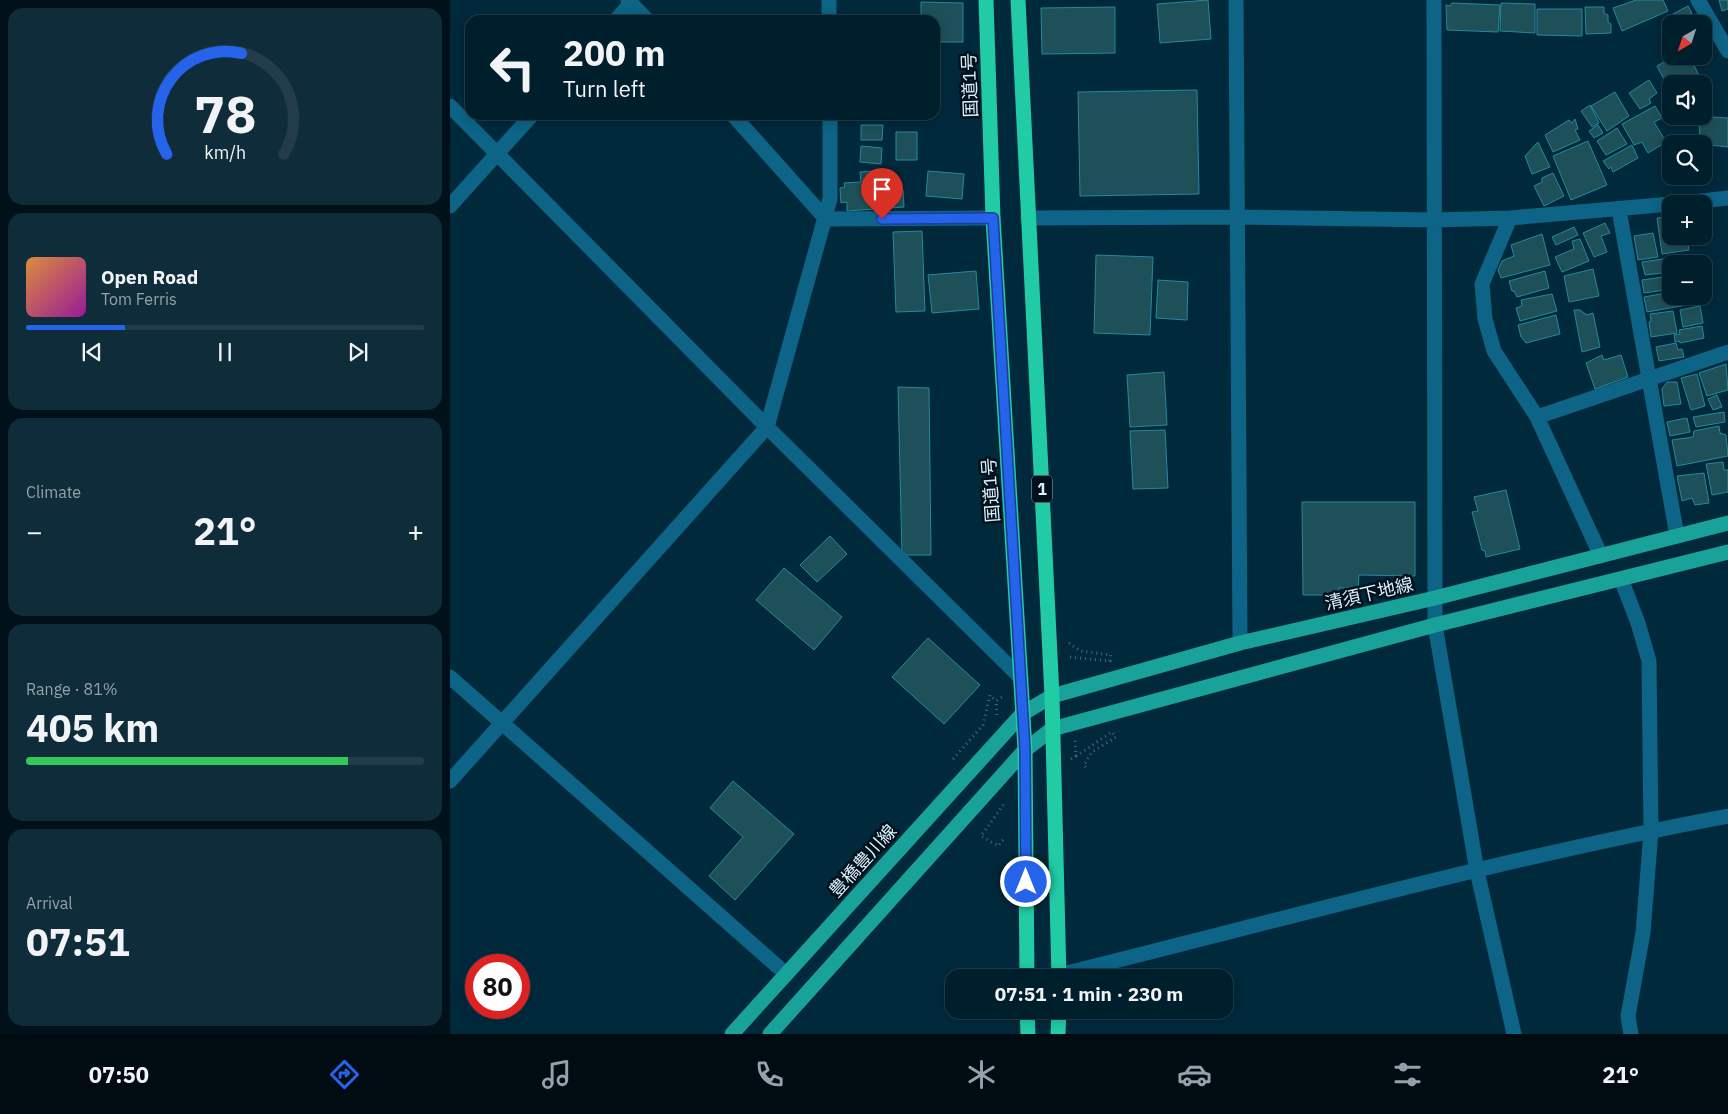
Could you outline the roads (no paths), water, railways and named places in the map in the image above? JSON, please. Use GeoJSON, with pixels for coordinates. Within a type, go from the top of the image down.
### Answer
{"type":"FeatureCollection","features":[{"type":"Feature","properties":{"kind":"highway","name":"国道1号"},"geometry":{"type":"LineString","coordinates":[[986,0],[993,218],[1025,750],[1027,969]]}},
{"type":"Feature","properties":{"kind":"highway","name":"1"},"geometry":{"type":"LineString","coordinates":[[1018,0],[1052,696],[1059,969]]}},
{"type":"Feature","properties":{"kind":"highway"},"geometry":{"type":"LineString","coordinates":[[1027,1019],[1028,1034]]}},
{"type":"Feature","properties":{"kind":"highway"},"geometry":{"type":"LineString","coordinates":[[1058,1034],[1059,1019]]}},
{"type":"Feature","properties":{"kind":"main road","name":"清須下地線"},"geometry":{"type":"LineString","coordinates":[[1022,714],[1052,696],[1240,643],[1434,598],[1728,523]]}},
{"type":"Feature","properties":{"kind":"main road"},"geometry":{"type":"LineString","coordinates":[[770,1034],[1025,750],[1052,729],[1435,625],[1728,552]]}},
{"type":"Feature","properties":{"kind":"main road","name":"豊橋豊川線"},"geometry":{"type":"LineString","coordinates":[[732,1034],[785,973],[1022,714]]}},
{"type":"Feature","properties":{"kind":"street"},"geometry":{"type":"LineString","coordinates":[[829,0],[829,15]]}},
{"type":"Feature","properties":{"kind":"street"},"geometry":{"type":"LineString","coordinates":[[1236,0],[1240,643]]}},
{"type":"Feature","properties":{"kind":"street"},"geometry":{"type":"LineString","coordinates":[[1434,0],[1435,625],[1477,871],[1514,1034]]}},
{"type":"Feature","properties":{"kind":"street"},"geometry":{"type":"LineString","coordinates":[[1698,0],[1728,51]]}},
{"type":"Feature","properties":{"kind":"street"},"geometry":{"type":"LineString","coordinates":[[621,15],[634,1],[644,15]]}},
{"type":"Feature","properties":{"kind":"street"},"geometry":{"type":"LineString","coordinates":[[450,106],[767,427],[1021,678]]}},
{"type":"Feature","properties":{"kind":"street"},"geometry":{"type":"LineString","coordinates":[[450,206],[528,120]]}},
{"type":"Feature","properties":{"kind":"street"},"geometry":{"type":"LineString","coordinates":[[737,120],[826,219],[993,218]]}},
{"type":"Feature","properties":{"kind":"street"},"geometry":{"type":"LineString","coordinates":[[450,781],[767,427],[826,219],[830,199],[830,120]]}},
{"type":"Feature","properties":{"kind":"street"},"geometry":{"type":"LineString","coordinates":[[1712,200],[1728,198]]}},
{"type":"Feature","properties":{"kind":"street"},"geometry":{"type":"LineString","coordinates":[[1028,218],[1237,217],[1433,220],[1510,218],[1662,205]]}},
{"type":"Feature","properties":{"kind":"street"},"geometry":{"type":"LineString","coordinates":[[1619,210],[1647,380],[1676,536]]}},
{"type":"Feature","properties":{"kind":"street"},"geometry":{"type":"LineString","coordinates":[[1510,218],[1482,284],[1485,319],[1494,351],[1537,417],[1601,556]]}},
{"type":"Feature","properties":{"kind":"street"},"geometry":{"type":"LineString","coordinates":[[1537,417],[1728,352]]}},
{"type":"Feature","properties":{"kind":"street"},"geometry":{"type":"LineString","coordinates":[[1621,579],[1638,623],[1649,661],[1651,830],[1642,934],[1628,1016],[1631,1034]]}},
{"type":"Feature","properties":{"kind":"street"},"geometry":{"type":"LineString","coordinates":[[450,678],[785,973]]}},
{"type":"Feature","properties":{"kind":"street"},"geometry":{"type":"LineString","coordinates":[[1087,969],[1477,871],[1651,830],[1728,816]]}}]}
